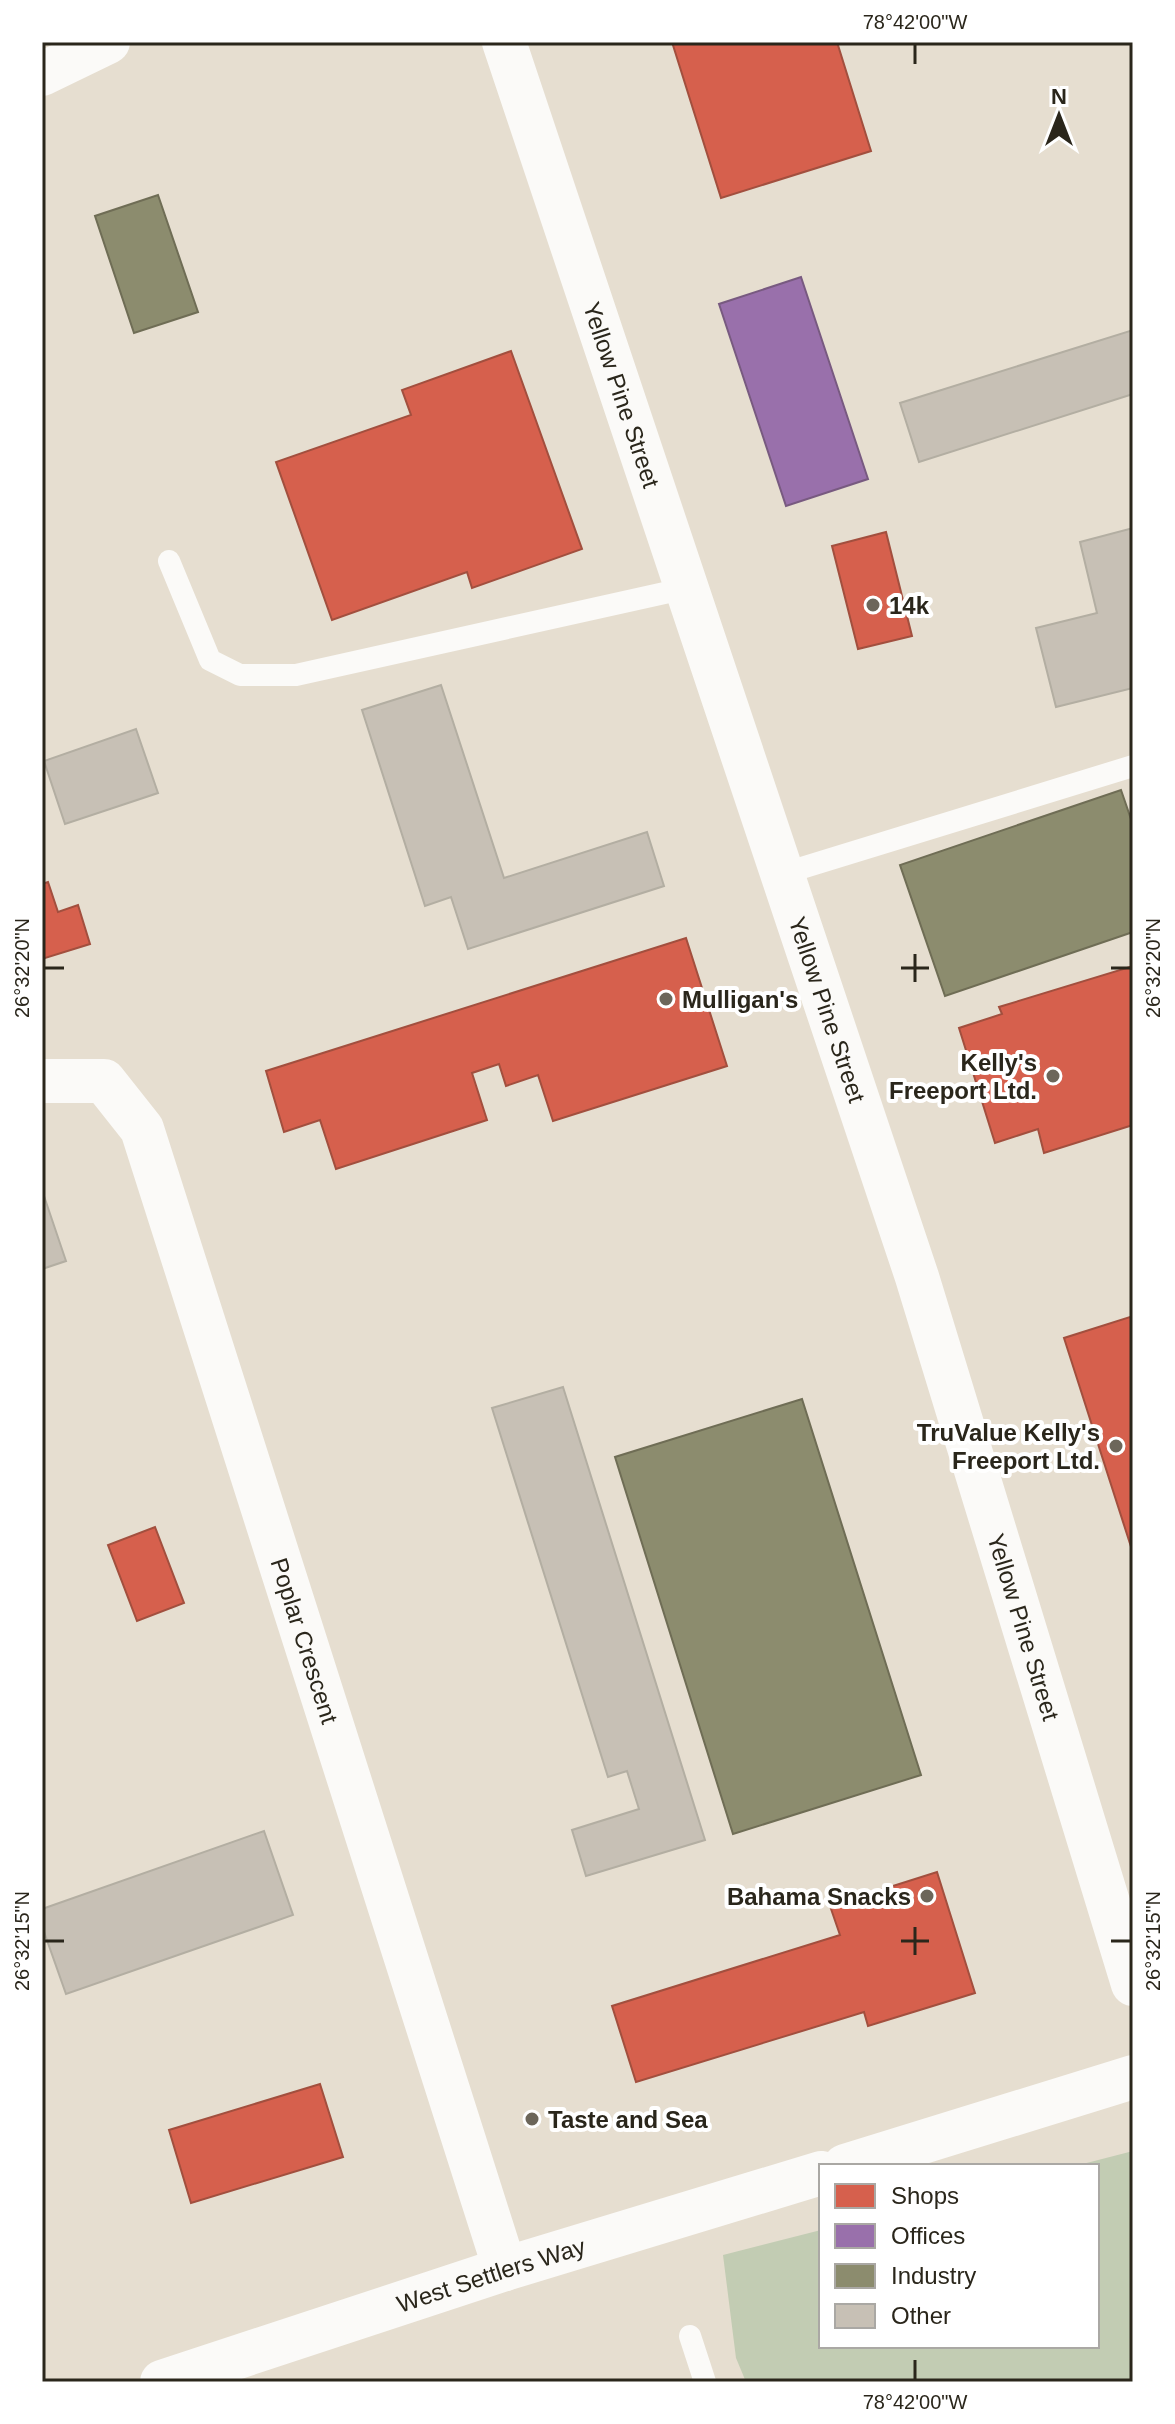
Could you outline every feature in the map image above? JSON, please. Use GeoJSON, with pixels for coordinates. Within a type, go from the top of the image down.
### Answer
{"type":"FeatureCollection","features":[{"type":"Feature","properties":{"kind":"street"},"geometry":{"type":"LineString","coordinates":[[42,74],[108,42]]}},
{"type":"Feature","properties":{"kind":"street","name":"Yellow Pine Street"},"geometry":{"type":"LineString","coordinates":[[504,42],[917,1277],[1133,1984]]}},
{"type":"Feature","properties":{"kind":"street","name":"Poplar Crescent"},"geometry":{"type":"LineString","coordinates":[[42,1081],[104,1081],[142,1129],[505,2269]]}},
{"type":"Feature","properties":{"kind":"street"},"geometry":{"type":"LineString","coordinates":[[851,2164],[1133,2077]]}},
{"type":"Feature","properties":{"kind":"street","name":"West Settlers Way"},"geometry":{"type":"LineString","coordinates":[[162,2382],[234,2371],[505,2269],[819,2174]]}},
{"type":"Feature","properties":{"kind":"lane"},"geometry":{"type":"LineString","coordinates":[[169,561],[210,660],[240,675],[296,675],[687,588]]}},
{"type":"Feature","properties":{"kind":"lane"},"geometry":{"type":"LineString","coordinates":[[782,874],[1133,766]]}},
{"type":"Feature","properties":{"kind":"lane"},"geometry":{"type":"LineString","coordinates":[[690,2336],[705,2382]]}},
{"type":"Feature","properties":{"kind":"green space"},"geometry":{"type":"Polygon","coordinates":[[[1133,2151],[1133,2382],[746,2382],[736,2358],[723,2255],[819,2231],[819,2348],[1099,2348],[1099,2164],[1083,2164],[1133,2151]]]}},
{"type":"Feature","properties":{"kind":"building: Shops"},"geometry":{"type":"Polygon","coordinates":[[[672,42],[837,42],[871,151],[721,198],[672,42]]]}},
{"type":"Feature","properties":{"kind":"building: Shops"},"geometry":{"type":"Polygon","coordinates":[[[511,351],[582,549],[472,588],[467,572],[332,620],[276,462],[411,415],[402,390],[511,351]]]}},
{"type":"Feature","properties":{"kind":"building: Shops"},"geometry":{"type":"Polygon","coordinates":[[[886,532],[912,636],[858,649],[832,546],[886,532]]]}},
{"type":"Feature","properties":{"kind":"building: Shops"},"geometry":{"type":"Polygon","coordinates":[[[48,882],[58,912],[78,905],[90,944],[42,959],[42,884],[48,882]]]}},
{"type":"Feature","properties":{"kind":"building: Shops"},"geometry":{"type":"Polygon","coordinates":[[[686,938],[727,1066],[553,1121],[538,1075],[506,1086],[499,1064],[472,1073],[487,1120],[336,1169],[320,1120],[284,1132],[266,1071],[686,938]]]}},
{"type":"Feature","properties":{"kind":"building: Shops","name":"Kelly's Freeport Ltd."},"geometry":{"type":"Polygon","coordinates":[[[1133,966],[1133,1125],[1044,1153],[1038,1129],[995,1143],[959,1028],[1002,1014],[999,1007],[1133,966]]]}},
{"type":"Feature","properties":{"kind":"building: Shops","name":"TruValue Kelly's Freeport Ltd."},"geometry":{"type":"Polygon","coordinates":[[[1133,1316],[1133,1553],[1064,1338],[1133,1316]]]}},
{"type":"Feature","properties":{"kind":"building: Shops"},"geometry":{"type":"Polygon","coordinates":[[[155,1527],[184,1603],[137,1621],[108,1545],[155,1527]]]}},
{"type":"Feature","properties":{"kind":"building: Shops"},"geometry":{"type":"Polygon","coordinates":[[[937,1872],[975,1993],[868,2026],[864,2012],[636,2082],[612,2006],[840,1935],[830,1906],[937,1872]]]}},
{"type":"Feature","properties":{"kind":"building: Shops"},"geometry":{"type":"Polygon","coordinates":[[[320,2084],[343,2157],[191,2203],[169,2130],[320,2084]]]}},
{"type":"Feature","properties":{"kind":"building: Offices"},"geometry":{"type":"Polygon","coordinates":[[[801,277],[868,479],[786,506],[719,304],[801,277]]]}},
{"type":"Feature","properties":{"kind":"building: Industry"},"geometry":{"type":"Polygon","coordinates":[[[158,195],[198,312],[134,333],[95,216],[158,195]]]}},
{"type":"Feature","properties":{"kind":"building: Industry"},"geometry":{"type":"Polygon","coordinates":[[[1121,790],[1133,825],[1133,932],[945,996],[900,865],[1121,790]]]}},
{"type":"Feature","properties":{"kind":"building: Industry"},"geometry":{"type":"Polygon","coordinates":[[[802,1399],[921,1775],[733,1834],[615,1457],[802,1399]]]}},
{"type":"Feature","properties":{"kind":"building: Other"},"geometry":{"type":"Polygon","coordinates":[[[1133,330],[1133,394],[919,462],[900,403],[1133,330]]]}},
{"type":"Feature","properties":{"kind":"building: Other"},"geometry":{"type":"Polygon","coordinates":[[[1133,528],[1133,688],[1056,707],[1036,628],[1097,613],[1080,542],[1133,528]]]}},
{"type":"Feature","properties":{"kind":"building: Other"},"geometry":{"type":"Polygon","coordinates":[[[441,685],[504,878],[647,832],[664,886],[468,949],[451,897],[425,906],[362,710],[441,685]]]}},
{"type":"Feature","properties":{"kind":"building: Other"},"geometry":{"type":"Polygon","coordinates":[[[136,729],[158,793],[65,824],[44,761],[136,729]]]}},
{"type":"Feature","properties":{"kind":"building: Other"},"geometry":{"type":"Polygon","coordinates":[[[42,1197],[66,1261],[42,1269],[42,1197]]]}},
{"type":"Feature","properties":{"kind":"building: Other"},"geometry":{"type":"Polygon","coordinates":[[[563,1387],[705,1840],[586,1876],[572,1830],[639,1809],[627,1771],[608,1777],[492,1408],[563,1387]]]}},
{"type":"Feature","properties":{"kind":"building: Other"},"geometry":{"type":"Polygon","coordinates":[[[264,1831],[293,1915],[66,1994],[42,1926],[42,1909],[264,1831]]]}},
{"type":"Feature","properties":{"kind":"place","name":"14k"},"geometry":{"type":"Point","coordinates":[873,605]}},
{"type":"Feature","properties":{"kind":"place","name":"Mulligan's"},"geometry":{"type":"Point","coordinates":[666,999]}},
{"type":"Feature","properties":{"kind":"place","name":"Kelly's Freeport Ltd."},"geometry":{"type":"Point","coordinates":[1053,1076]}},
{"type":"Feature","properties":{"kind":"place","name":"TruValue Kelly's Freeport Ltd."},"geometry":{"type":"Point","coordinates":[1116,1446]}},
{"type":"Feature","properties":{"kind":"place","name":"Bahama Snacks"},"geometry":{"type":"Point","coordinates":[927,1896]}},
{"type":"Feature","properties":{"kind":"place","name":"Taste and Sea"},"geometry":{"type":"Point","coordinates":[532,2119]}}]}
